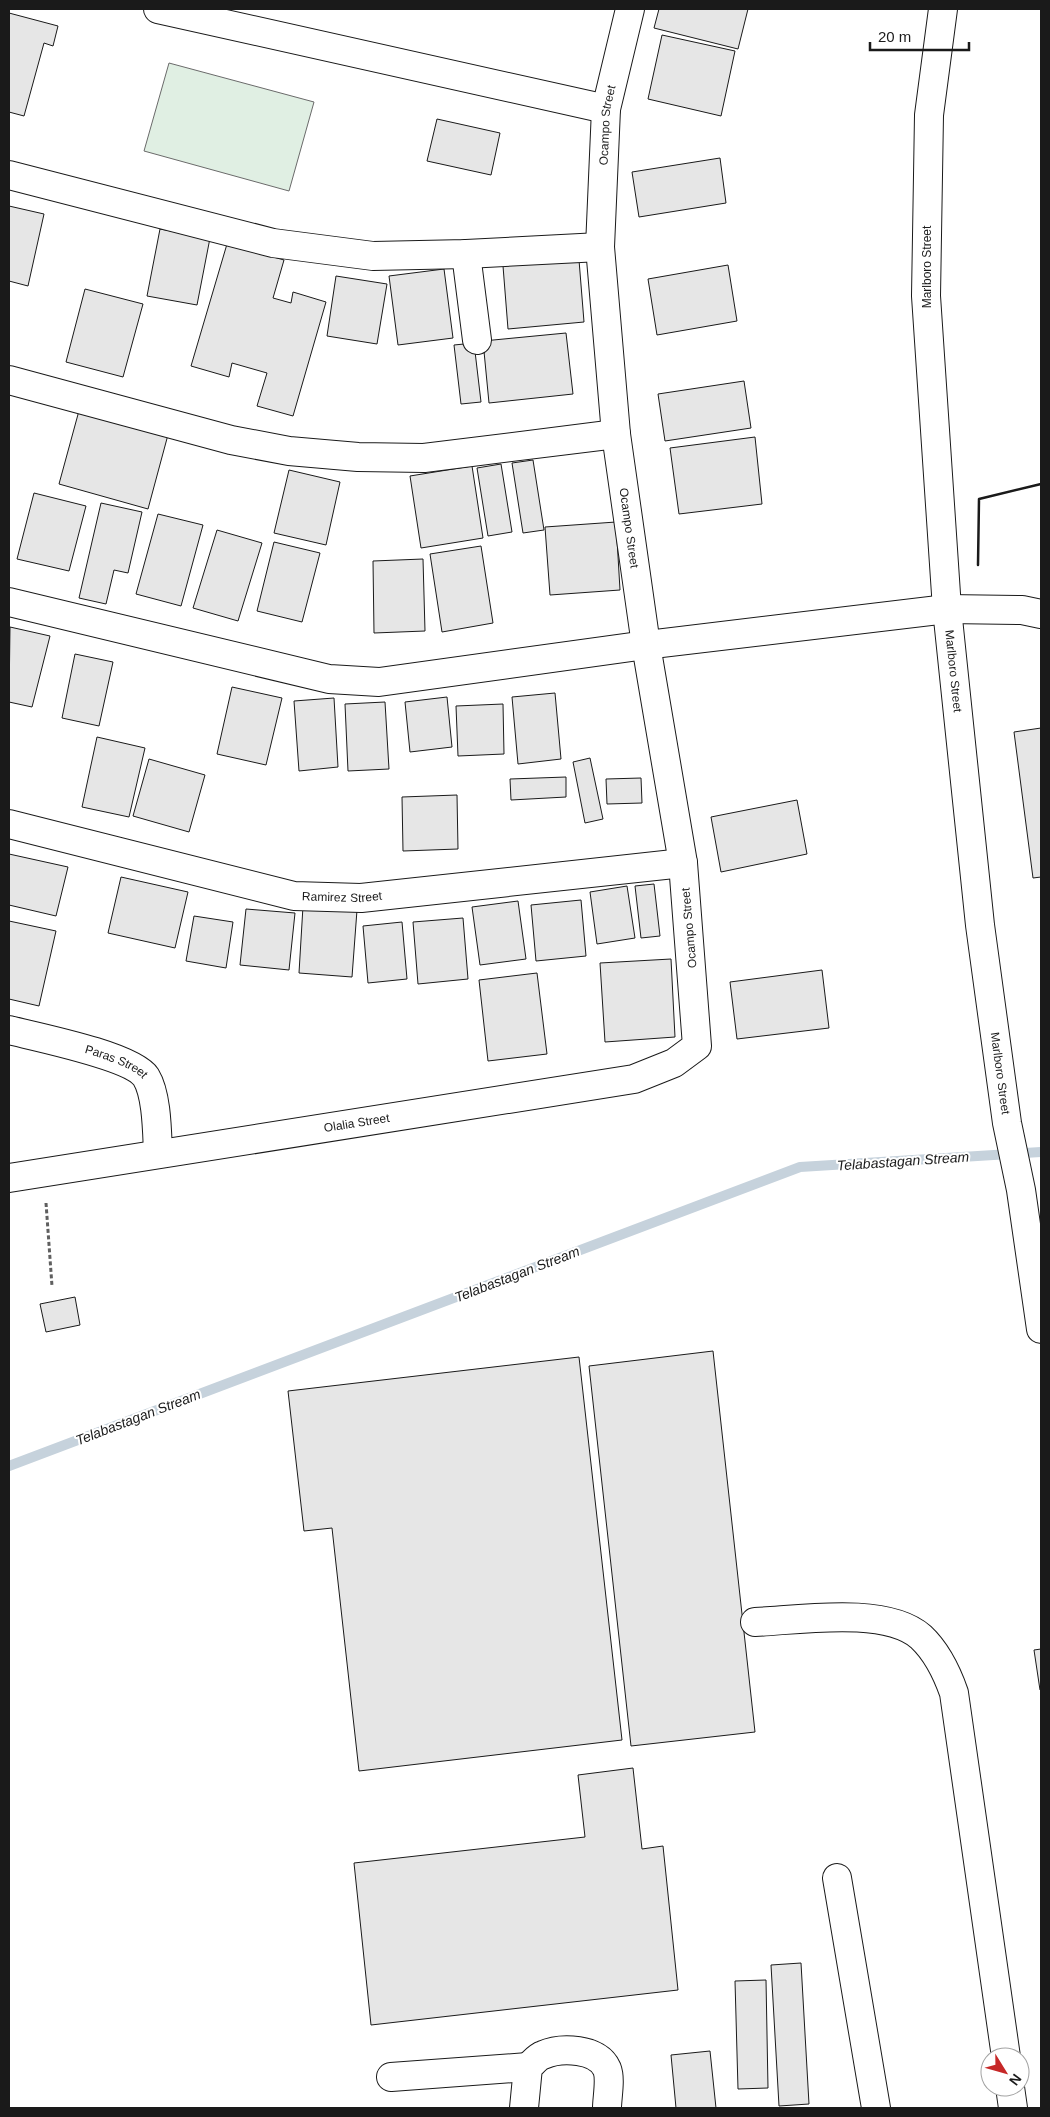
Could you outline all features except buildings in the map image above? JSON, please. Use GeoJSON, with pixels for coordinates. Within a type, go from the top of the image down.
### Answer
{"type":"FeatureCollection","features":[{"type":"Feature","properties":{"kind":"street"},"geometry":{"type":"LineString","coordinates":[[158,9],[606,109]]}},
{"type":"Feature","properties":{"kind":"street","name":"Ocampo Street"},"geometry":{"type":"LineString","coordinates":[[630,9],[606,109],[600,247],[616,434],[646,645],[683,862],[697,1046]]}},
{"type":"Feature","properties":{"kind":"street","name":"Marlboro Street"},"geometry":{"type":"LineString","coordinates":[[943,9],[929,115],[926,296],[948,609],[980,925],[1007,1123],[1021,1190],[1041,1329]]}},
{"type":"Feature","properties":{"kind":"street"},"geometry":{"type":"LineString","coordinates":[[9,175],[273,243],[373,256],[466,254],[600,247]]}},
{"type":"Feature","properties":{"kind":"street"},"geometry":{"type":"LineString","coordinates":[[466,254],[477,340]]}},
{"type":"Feature","properties":{"kind":"street"},"geometry":{"type":"LineString","coordinates":[[9,380],[230,440],[289,452],[358,457],[424,458],[616,434]]}},
{"type":"Feature","properties":{"kind":"street"},"geometry":{"type":"LineString","coordinates":[[9,602],[329,679],[379,682],[646,645],[948,609],[1022,610],[1041,614]]}},
{"type":"Feature","properties":{"kind":"street","name":"Ramirez Street"},"geometry":{"type":"LineString","coordinates":[[9,824],[294,896],[361,898],[683,862]]}},
{"type":"Feature","properties":{"kind":"street","name":"Paras Street"},"geometry":{"type":"LineString","coordinates":[[9,1030],[133,1065],[146,1078],[154,1102],[158,1153]]}},
{"type":"Feature","properties":{"kind":"street","name":"Olalia Street"},"geometry":{"type":"LineString","coordinates":[[9,1178],[634,1079],[674,1063],[697,1046]]}},
{"type":"Feature","properties":{"kind":"street"},"geometry":{"type":"LineString","coordinates":[[755,1622],[848,1618],[888,1620],[921,1637],[945,1668],[954,1693],[1005,2047]]}},
{"type":"Feature","properties":{"kind":"street"},"geometry":{"type":"LineString","coordinates":[[837,1878],[876,2108]]}},
{"type":"Feature","properties":{"kind":"street"},"geometry":{"type":"LineString","coordinates":[[391,2077],[528,2067],[540,2056],[550,2052],[583,2052],[599,2058],[607,2070],[608,2108]]}},
{"type":"Feature","properties":{"kind":"street"},"geometry":{"type":"LineString","coordinates":[[524,2108],[528,2067]]}},
{"type":"Feature","properties":{"kind":"path"},"geometry":{"type":"LineString","coordinates":[[43,1172],[52,1286]]}},
{"type":"Feature","properties":{"kind":"green space"},"geometry":{"type":"Polygon","coordinates":[[[169,63],[314,102],[289,191],[144,151],[169,63]]]}},
{"type":"Feature","properties":{"kind":"waterway","name":"Telabastagan Stream"},"geometry":{"type":"LineString","coordinates":[[9,1466],[800,1167],[1041,1152]]}},
{"type":"Feature","properties":{"kind":"wall"},"geometry":{"type":"LineString","coordinates":[[978,565],[979,499],[1041,484]]}}]}
